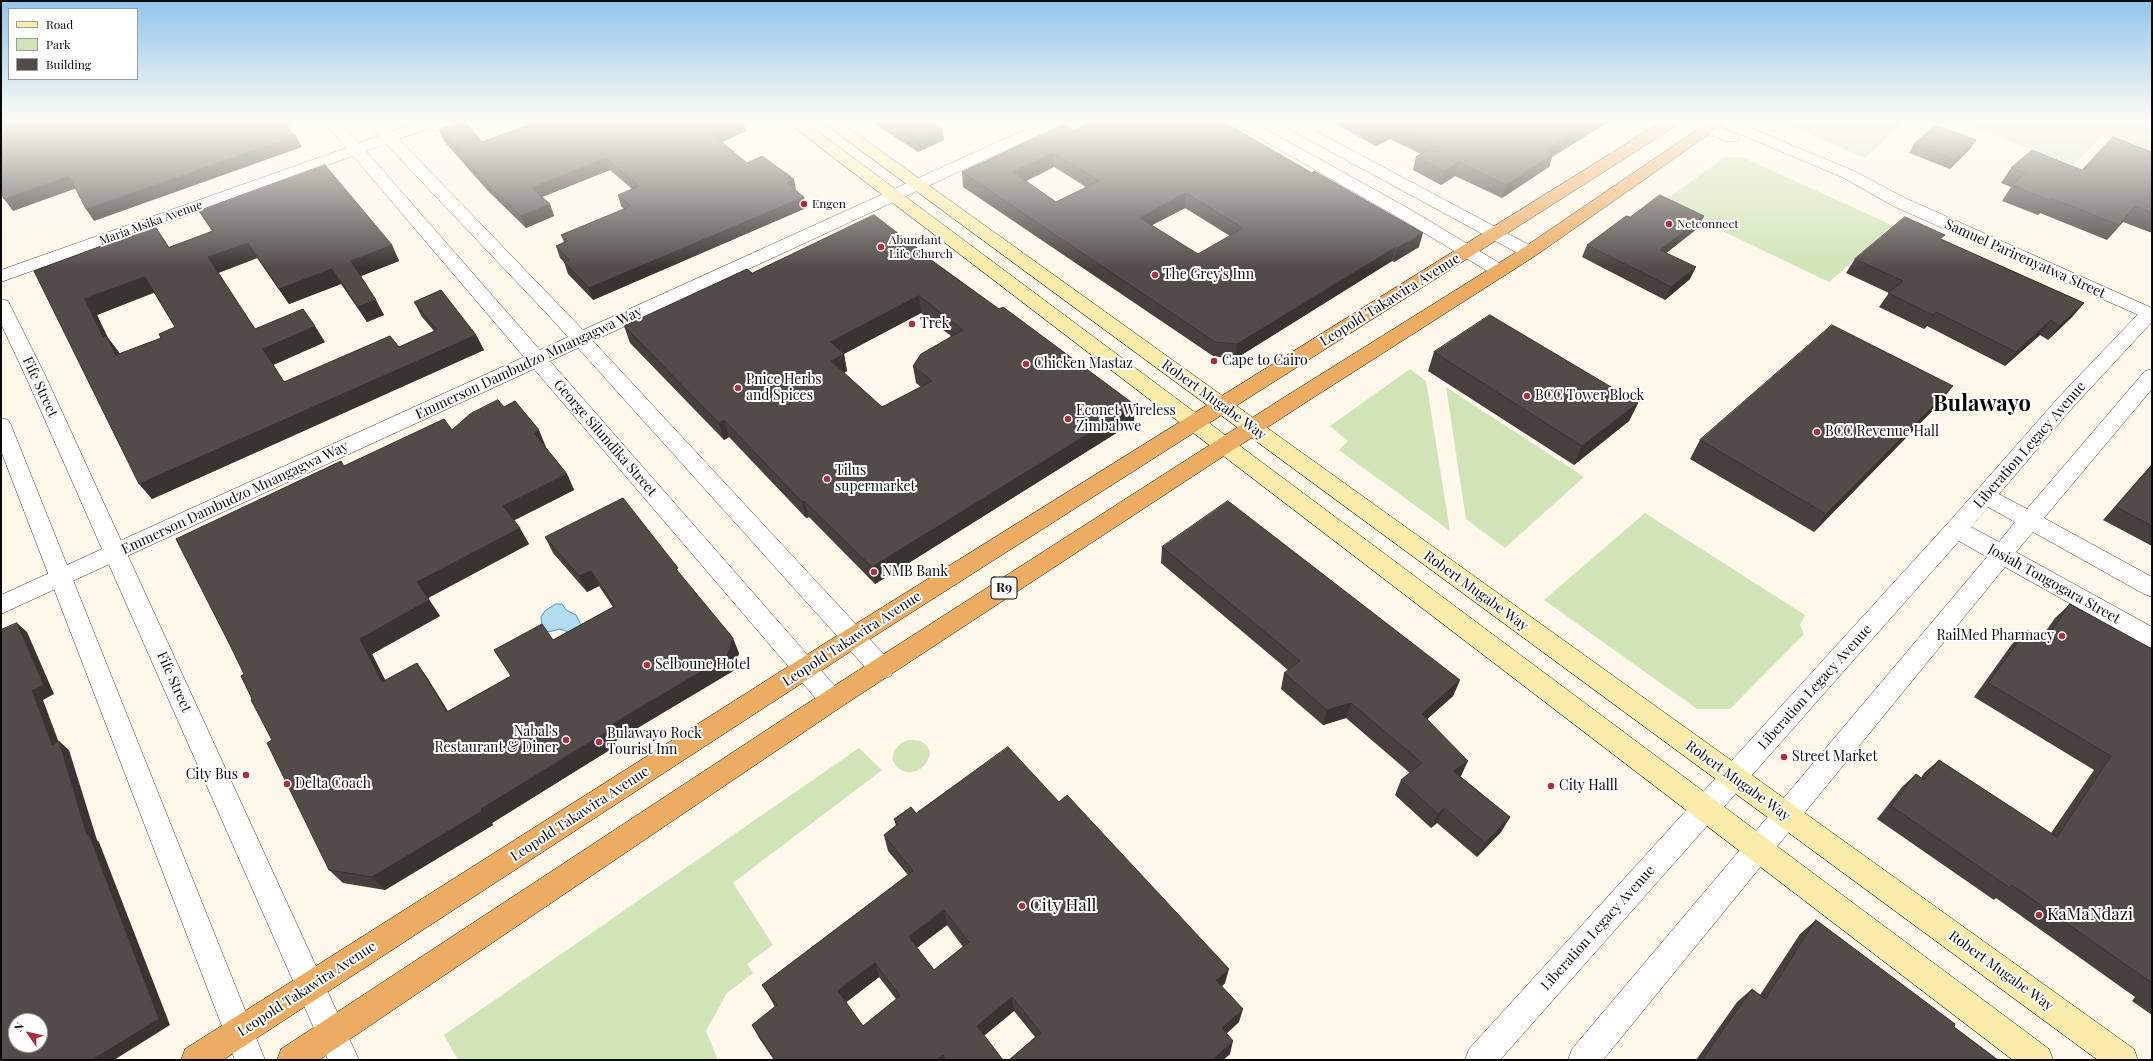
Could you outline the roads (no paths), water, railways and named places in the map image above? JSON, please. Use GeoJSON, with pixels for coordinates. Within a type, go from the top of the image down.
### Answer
{"type":"FeatureCollection","features":[{"type":"Feature","properties":{"kind":"highway","name":"Leopold Takawira Avenue"},"geometry":{"type":"LineString","coordinates":[[196,1060],[854,637],[1594,171]]}},
{"type":"Feature","properties":{"kind":"highway","name":"R9"},"geometry":{"type":"LineString","coordinates":[[292,1060],[832,700],[882,669],[1223,446],[1529,252],[1644,171]]}},
{"type":"Feature","properties":{"kind":"main road"},"geometry":{"type":"LineString","coordinates":[[859,171],[2038,1060]]}},
{"type":"Feature","properties":{"kind":"main road","name":"Robert Mugabe Way"},"geometry":{"type":"LineString","coordinates":[[898,171],[2123,1060]]}},
{"type":"Feature","properties":{"kind":"street","name":"Maria Msika Avenue"},"geometry":{"type":"LineString","coordinates":[[1,276],[298,171]]}},
{"type":"Feature","properties":{"kind":"street","name":"George Silundika Street"},"geometry":{"type":"LineString","coordinates":[[374,171],[806,668],[832,700]]}},
{"type":"Feature","properties":{"kind":"street"},"geometry":{"type":"LineString","coordinates":[[420,171],[581,339],[882,669]]}},
{"type":"Feature","properties":{"kind":"street","name":"Emmerson Dambudzo Mnangagwa Way"},"geometry":{"type":"LineString","coordinates":[[1,605],[949,171]]}},
{"type":"Feature","properties":{"kind":"street"},"geometry":{"type":"LineString","coordinates":[[1328,171],[1407,215],[1500,271]]}},
{"type":"Feature","properties":{"kind":"street"},"geometry":{"type":"LineString","coordinates":[[1377,171],[1529,252]]}},
{"type":"Feature","properties":{"kind":"street","name":"Samuel Parirenyatwa Street"},"geometry":{"type":"LineString","coordinates":[[1813,171],[1836,181],[1899,202],[2150,314]]}},
{"type":"Feature","properties":{"kind":"street","name":"Fife Street"},"geometry":{"type":"LineString","coordinates":[[1,305],[36,377],[116,552],[344,1060]]}},
{"type":"Feature","properties":{"kind":"street","name":"Liberation Legacy Avenue"},"geometry":{"type":"LineString","coordinates":[[1480,1060],[1956,529],[2066,402],[2150,314]]}},
{"type":"Feature","properties":{"kind":"street"},"geometry":{"type":"LineString","coordinates":[[1583,1060],[1787,816],[2030,520],[2152,376]]}},
{"type":"Feature","properties":{"kind":"street"},"geometry":{"type":"LineString","coordinates":[[1,425],[250,1060]]}},
{"type":"Feature","properties":{"kind":"street"},"geometry":{"type":"LineString","coordinates":[[1984,495],[2152,588]]}},
{"type":"Feature","properties":{"kind":"street","name":"Josiah Tongogara Street"},"geometry":{"type":"LineString","coordinates":[[1956,529],[2152,638]]}},
{"type":"Feature","properties":{"kind":"water"},"geometry":{"type":"Polygon","coordinates":[[[556,604],[562,604],[566,610],[576,615],[581,625],[571,633],[560,629],[548,632],[542,625],[541,617],[545,611],[556,604]]]}},
{"type":"Feature","properties":{"kind":"place","name":"Engen"},"geometry":{"type":"Point","coordinates":[804,204]}},
{"type":"Feature","properties":{"kind":"place","name":"Netconnect"},"geometry":{"type":"Point","coordinates":[1669,224]}},
{"type":"Feature","properties":{"kind":"place","name":"Abundant Life Church"},"geometry":{"type":"Point","coordinates":[881,247]}},
{"type":"Feature","properties":{"kind":"place","name":"The Grey's Inn"},"geometry":{"type":"Point","coordinates":[1155,275]}},
{"type":"Feature","properties":{"kind":"place","name":"Trek"},"geometry":{"type":"Point","coordinates":[912,324]}},
{"type":"Feature","properties":{"kind":"place","name":"Cape to Cairo"},"geometry":{"type":"Point","coordinates":[1214,361]}},
{"type":"Feature","properties":{"kind":"place","name":"Chicken Mastaz"},"geometry":{"type":"Point","coordinates":[1026,364]}},
{"type":"Feature","properties":{"kind":"place","name":"Pnice Herbs and Spices"},"geometry":{"type":"Point","coordinates":[738,388]}},
{"type":"Feature","properties":{"kind":"place","name":"BCC Tower Block"},"geometry":{"type":"Point","coordinates":[1527,396]}},
{"type":"Feature","properties":{"kind":"place","name":"Econet Wireless Zimbabwe"},"geometry":{"type":"Point","coordinates":[1068,419]}},
{"type":"Feature","properties":{"kind":"place","name":"BCC Revenue Hall"},"geometry":{"type":"Point","coordinates":[1817,432]}},
{"type":"Feature","properties":{"kind":"place","name":"Tilus supermarket"},"geometry":{"type":"Point","coordinates":[827,479]}},
{"type":"Feature","properties":{"kind":"place","name":"NMB Bank"},"geometry":{"type":"Point","coordinates":[874,572]}},
{"type":"Feature","properties":{"kind":"place","name":"RailMed Pharmacy"},"geometry":{"type":"Point","coordinates":[2062,636]}},
{"type":"Feature","properties":{"kind":"place","name":"Selboune Hotel"},"geometry":{"type":"Point","coordinates":[647,665]}},
{"type":"Feature","properties":{"kind":"place","name":"Nabal's Restaurant & Diner"},"geometry":{"type":"Point","coordinates":[566,740]}},
{"type":"Feature","properties":{"kind":"place","name":"Bulawayo Rock Tourist Inn"},"geometry":{"type":"Point","coordinates":[599,742]}},
{"type":"Feature","properties":{"kind":"place","name":"Street Market"},"geometry":{"type":"Point","coordinates":[1784,757]}},
{"type":"Feature","properties":{"kind":"place","name":"City Bus"},"geometry":{"type":"Point","coordinates":[246,775]}},
{"type":"Feature","properties":{"kind":"place","name":"Delta Coach"},"geometry":{"type":"Point","coordinates":[287,784]}},
{"type":"Feature","properties":{"kind":"place","name":"City Halll"},"geometry":{"type":"Point","coordinates":[1551,786]}},
{"type":"Feature","properties":{"kind":"place","name":"City Hall"},"geometry":{"type":"Point","coordinates":[1022,906]}},
{"type":"Feature","properties":{"kind":"place","name":"KaMaNdazi"},"geometry":{"type":"Point","coordinates":[2039,915]}},
{"type":"Feature","properties":{"kind":"district","name":"Bulawayo"},"geometry":{"type":"Point","coordinates":[1982,404]}}]}
